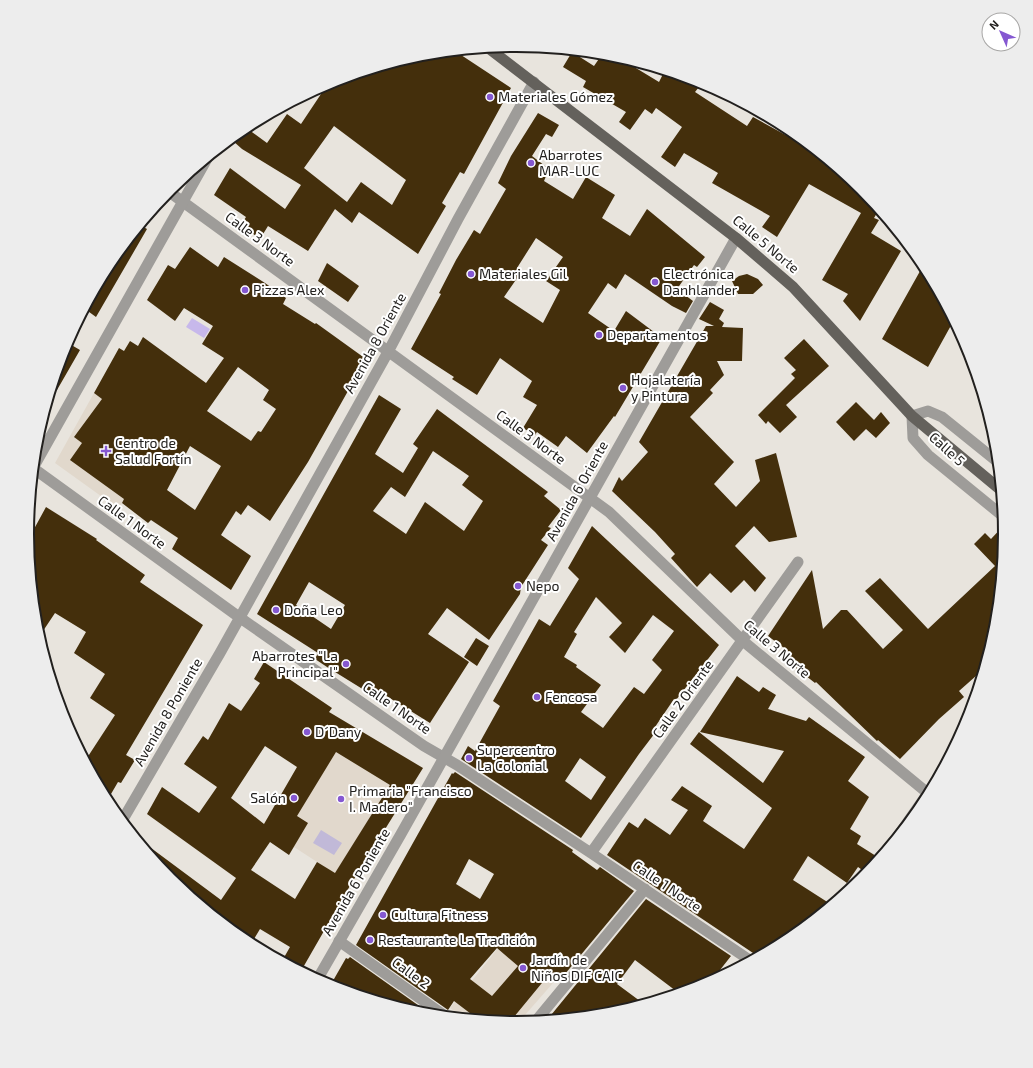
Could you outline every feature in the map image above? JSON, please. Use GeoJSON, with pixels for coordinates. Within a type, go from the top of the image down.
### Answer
{"type":"FeatureCollection","features":[{"type":"Feature","properties":{"kind":"main road","name":"Calle 5 Norte"},"geometry":{"type":"LineString","coordinates":[[495,53],[736,238],[793,287],[912,416],[996,486]]}},
{"type":"Feature","properties":{"kind":"street","name":"Avenida 8 Oriente"},"geometry":{"type":"LineString","coordinates":[[239,617],[388,352],[458,219],[534,82]]}},
{"type":"Feature","properties":{"kind":"street"},"geometry":{"type":"LineString","coordinates":[[40,457],[202,168]]}},
{"type":"Feature","properties":{"kind":"street","name":"Calle 3 Norte"},"geometry":{"type":"LineString","coordinates":[[174,194],[609,512],[743,641],[925,791]]}},
{"type":"Feature","properties":{"kind":"street","name":"Avenida 6 Oriente"},"geometry":{"type":"LineString","coordinates":[[444,757],[736,238]]}},
{"type":"Feature","properties":{"kind":"street","name":"Calle 5"},"geometry":{"type":"LineString","coordinates":[[993,458],[942,417],[928,411],[912,416],[913,438],[928,455],[998,512]]}},
{"type":"Feature","properties":{"kind":"street","name":"Calle 1 Norte"},"geometry":{"type":"LineString","coordinates":[[38,471],[239,617],[424,746],[444,757],[591,853],[747,958]]}},
{"type":"Feature","properties":{"kind":"street","name":"Calle 2 Oriente"},"geometry":{"type":"LineString","coordinates":[[591,853],[798,562]]}},
{"type":"Feature","properties":{"kind":"street","name":"Avenida 8 Poniente"},"geometry":{"type":"LineString","coordinates":[[125,816],[239,617]]}},
{"type":"Feature","properties":{"kind":"street","name":"Avenida 6 Poniente"},"geometry":{"type":"LineString","coordinates":[[320,975],[444,757]]}},
{"type":"Feature","properties":{"kind":"street"},"geometry":{"type":"LineString","coordinates":[[541,1015],[645,890]]}},
{"type":"Feature","properties":{"kind":"street","name":"Calle 2"},"geometry":{"type":"LineString","coordinates":[[339,941],[435,1009]]}},
{"type":"Feature","properties":{"kind":"shaded area"},"geometry":{"type":"Polygon","coordinates":[[[192,318],[210,329],[204,338],[186,327],[192,318]]]}},
{"type":"Feature","properties":{"kind":"shaded area","name":"Centro de Salud Fortín"},"geometry":{"type":"Polygon","coordinates":[[[94,393],[156,439],[119,509],[55,463],[94,393]]]}},
{"type":"Feature","properties":{"kind":"shaded area","name":"Primaria \"Francisco I. Madero\""},"geometry":{"type":"Polygon","coordinates":[[[329,712],[423,768],[351,884],[294,847],[264,824],[329,712]]]}},
{"type":"Feature","properties":{"kind":"shaded area"},"geometry":{"type":"Polygon","coordinates":[[[321,830],[342,843],[334,855],[313,843],[321,830]]]}},
{"type":"Feature","properties":{"kind":"shaded area","name":"Jardín de Niños DIF CAIC"},"geometry":{"type":"Polygon","coordinates":[[[511,932],[574,959],[524,1016],[485,1015],[456,1012],[450,1008],[511,932]]]}},
{"type":"Feature","properties":{"kind":"building"},"geometry":{"type":"Polygon","coordinates":[[[461,55],[511,88],[464,174],[460,172],[442,203],[446,206],[418,254],[359,212],[352,223],[335,209],[308,251],[268,226],[260,239],[241,225],[246,217],[214,195],[230,168],[285,209],[301,185],[242,149],[235,143],[251,131],[267,143],[287,114],[301,124],[322,92],[361,77],[422,61],[461,55]],[[334,126],[304,168],[347,202],[361,182],[392,205],[406,180],[334,126]]]}},
{"type":"Feature","properties":{"kind":"building"},"geometry":{"type":"Polygon","coordinates":[[[570,55],[578,56],[594,66],[599,59],[611,61],[633,66],[659,82],[663,74],[699,87],[695,92],[747,126],[753,117],[795,140],[835,171],[877,213],[874,218],[879,220],[871,233],[901,251],[860,321],[843,301],[848,294],[822,280],[861,213],[809,184],[777,237],[762,227],[770,216],[712,183],[718,173],[684,153],[675,167],[661,157],[682,127],[656,108],[652,114],[645,109],[630,130],[619,122],[626,112],[583,87],[586,81],[563,67],[570,55]]]}},
{"type":"Feature","properties":{"kind":"building"},"geometry":{"type":"Polygon","coordinates":[[[538,113],[559,125],[552,137],[546,134],[532,156],[549,169],[544,181],[573,199],[586,177],[615,195],[602,218],[630,236],[647,209],[705,257],[697,267],[694,265],[677,289],[693,301],[686,313],[672,306],[625,274],[616,289],[608,283],[588,313],[614,331],[626,311],[662,338],[615,417],[614,416],[587,453],[566,436],[558,447],[537,432],[535,435],[523,428],[537,405],[523,397],[532,381],[500,358],[477,395],[452,379],[454,377],[411,349],[441,294],[439,293],[456,260],[474,230],[480,234],[506,189],[498,183],[511,156],[538,113]],[[536,238],[517,268],[522,271],[504,297],[543,323],[560,290],[546,281],[563,257],[536,238]]]}},
{"type":"Feature","properties":{"kind":"building"},"geometry":{"type":"Polygon","coordinates":[[[144,228],[147,229],[96,317],[89,312],[99,293],[115,266],[144,228]]]}},
{"type":"Feature","properties":{"kind":"building"},"geometry":{"type":"Polygon","coordinates":[[[190,247],[218,267],[224,257],[286,298],[283,304],[315,324],[316,323],[366,359],[308,462],[270,521],[248,505],[241,515],[236,511],[221,535],[251,556],[231,590],[172,549],[178,538],[151,520],[148,523],[122,503],[124,499],[70,460],[82,443],[74,437],[102,399],[94,393],[119,348],[124,351],[130,341],[138,346],[143,337],[206,383],[224,358],[202,344],[213,326],[184,308],[175,321],[147,300],[168,265],[175,269],[190,247]],[[238,367],[207,411],[251,441],[258,431],[261,432],[276,409],[263,400],[269,390],[238,367]],[[190,446],[167,490],[195,510],[221,466],[190,446]]]}},
{"type":"Feature","properties":{"kind":"building"},"geometry":{"type":"Polygon","coordinates":[[[327,263],[359,286],[348,302],[318,281],[327,263]]]}},
{"type":"Feature","properties":{"kind":"building"},"geometry":{"type":"Polygon","coordinates":[[[921,270],[951,325],[928,367],[882,339],[921,270]]]}},
{"type":"Feature","properties":{"kind":"building"},"geometry":{"type":"Polygon","coordinates":[[[747,274],[758,279],[763,285],[753,294],[738,294],[732,281],[739,276],[747,274]]]}},
{"type":"Feature","properties":{"kind":"building"},"geometry":{"type":"Polygon","coordinates":[[[710,302],[724,310],[719,319],[724,323],[722,327],[743,328],[742,361],[717,361],[724,375],[710,390],[713,393],[690,417],[734,462],[714,484],[736,507],[760,481],[755,460],[776,453],[797,537],[769,542],[754,526],[735,546],[766,578],[755,592],[744,580],[731,593],[710,573],[697,587],[671,558],[675,554],[655,532],[612,491],[619,477],[622,481],[648,452],[639,442],[706,326],[714,326],[699,319],[710,302]]]}},
{"type":"Feature","properties":{"kind":"building"},"geometry":{"type":"Polygon","coordinates":[[[804,339],[829,366],[786,405],[797,417],[780,433],[768,421],[766,424],[758,415],[795,378],[791,374],[796,370],[784,358],[804,339]]]}},
{"type":"Feature","properties":{"kind":"building"},"geometry":{"type":"Polygon","coordinates":[[[73,346],[80,350],[57,390],[60,379],[73,346]]]}},
{"type":"Feature","properties":{"kind":"building"},"geometry":{"type":"Polygon","coordinates":[[[379,395],[401,409],[375,454],[403,473],[418,448],[413,444],[437,409],[548,492],[544,496],[561,510],[548,527],[551,528],[541,540],[548,545],[521,587],[520,594],[489,640],[447,608],[428,634],[469,662],[430,723],[380,692],[377,698],[327,667],[315,659],[318,653],[257,614],[379,395]],[[433,451],[405,497],[391,487],[373,511],[406,534],[425,502],[464,531],[483,501],[462,485],[469,476],[433,451]],[[309,582],[296,605],[331,629],[345,605],[309,582]]]}},
{"type":"Feature","properties":{"kind":"building"},"geometry":{"type":"Polygon","coordinates":[[[856,402],[874,420],[881,412],[890,423],[876,438],[866,429],[854,441],[836,422],[856,402]]]}},
{"type":"Feature","properties":{"kind":"building"},"geometry":{"type":"Polygon","coordinates":[[[46,507],[97,539],[96,540],[145,575],[140,582],[203,625],[126,755],[135,760],[121,783],[118,782],[111,794],[89,756],[115,715],[90,698],[105,674],[74,653],[86,632],[55,613],[44,630],[35,566],[34,529],[46,507]]]}},
{"type":"Feature","properties":{"kind":"building"},"geometry":{"type":"Polygon","coordinates":[[[592,526],[719,645],[676,700],[674,699],[655,727],[658,729],[581,838],[461,759],[468,746],[475,751],[500,706],[493,701],[539,619],[550,626],[579,579],[568,568],[592,526]],[[596,597],[574,632],[577,634],[564,657],[577,665],[576,667],[601,685],[581,712],[603,728],[634,687],[644,694],[662,670],[652,660],[674,631],[653,615],[625,653],[609,637],[622,623],[596,597]],[[580,758],[565,781],[591,800],[606,777],[580,758]]]}},
{"type":"Feature","properties":{"kind":"building"},"geometry":{"type":"Polygon","coordinates":[[[999,531],[995,597],[991,622],[989,624],[990,628],[978,674],[959,691],[964,697],[939,719],[900,759],[878,740],[877,741],[816,682],[815,683],[783,658],[788,651],[768,636],[812,570],[823,629],[841,610],[847,610],[883,649],[903,630],[865,591],[880,578],[928,629],[995,566],[974,544],[985,533],[991,539],[999,531]]]}},
{"type":"Feature","properties":{"kind":"building"},"geometry":{"type":"Polygon","coordinates":[[[476,638],[489,646],[477,666],[464,657],[476,638]]]}},
{"type":"Feature","properties":{"kind":"building"},"geometry":{"type":"Polygon","coordinates":[[[264,662],[332,708],[329,712],[423,768],[351,884],[303,967],[284,957],[290,947],[260,929],[254,939],[223,917],[198,897],[175,875],[151,848],[221,900],[236,878],[147,814],[162,787],[199,813],[217,787],[184,764],[203,736],[208,740],[229,703],[241,711],[260,683],[254,679],[264,662]],[[265,746],[231,798],[264,824],[297,767],[265,746]],[[336,752],[297,816],[308,823],[289,855],[270,842],[251,870],[295,899],[317,862],[335,873],[390,785],[336,752]]]}},
{"type":"Feature","properties":{"kind":"building"},"geometry":{"type":"Polygon","coordinates":[[[737,676],[759,692],[763,687],[776,695],[768,709],[806,721],[809,717],[865,757],[848,781],[869,797],[850,829],[861,836],[857,844],[876,856],[862,870],[858,867],[847,883],[808,856],[793,880],[828,903],[785,935],[754,954],[607,855],[629,822],[638,828],[645,818],[670,835],[688,810],[671,800],[682,786],[712,806],[703,821],[744,849],[772,808],[690,744],[699,732],[763,783],[784,751],[700,732],[737,676]]]}},
{"type":"Feature","properties":{"kind":"building"},"geometry":{"type":"Polygon","coordinates":[[[455,772],[573,850],[572,852],[597,870],[600,867],[634,891],[560,980],[551,972],[515,1016],[471,1014],[454,1001],[448,1010],[356,945],[452,773],[453,774],[455,772]],[[469,859],[456,884],[480,899],[494,874],[469,859]],[[497,948],[470,979],[492,996],[518,966],[497,948]]]}},
{"type":"Feature","properties":{"kind":"building"},"geometry":{"type":"Polygon","coordinates":[[[646,899],[731,956],[718,972],[675,990],[635,960],[617,984],[639,1000],[611,1007],[551,1015],[646,899]]]}},
{"type":"Feature","properties":{"kind":"building"},"geometry":{"type":"Polygon","coordinates":[[[350,957],[420,1007],[361,991],[333,980],[346,958],[348,959],[350,957]]]}},
{"type":"Feature","properties":{"kind":"place","name":"Materiales Gómez"},"geometry":{"type":"Point","coordinates":[490,97]}},
{"type":"Feature","properties":{"kind":"place","name":"Abarrotes MAR-LUC"},"geometry":{"type":"Point","coordinates":[531,163]}},
{"type":"Feature","properties":{"kind":"place","name":"Materiales Gil"},"geometry":{"type":"Point","coordinates":[471,274]}},
{"type":"Feature","properties":{"kind":"place","name":"Electrónica Danhlander"},"geometry":{"type":"Point","coordinates":[655,282]}},
{"type":"Feature","properties":{"kind":"place","name":"Pizzas Alex"},"geometry":{"type":"Point","coordinates":[245,290]}},
{"type":"Feature","properties":{"kind":"place","name":"Departamentos"},"geometry":{"type":"Point","coordinates":[599,335]}},
{"type":"Feature","properties":{"kind":"place","name":"Hojalatería y Pintura"},"geometry":{"type":"Point","coordinates":[623,388]}},
{"type":"Feature","properties":{"kind":"place","name":"Centro de Salud Fortín"},"geometry":{"type":"Point","coordinates":[106,451]}},
{"type":"Feature","properties":{"kind":"place","name":"Nepo"},"geometry":{"type":"Point","coordinates":[518,586]}},
{"type":"Feature","properties":{"kind":"place","name":"Doña Leo"},"geometry":{"type":"Point","coordinates":[276,610]}},
{"type":"Feature","properties":{"kind":"place","name":"Abarrotes \"La Principal\""},"geometry":{"type":"Point","coordinates":[346,664]}},
{"type":"Feature","properties":{"kind":"place","name":"Fencosa"},"geometry":{"type":"Point","coordinates":[537,697]}},
{"type":"Feature","properties":{"kind":"place","name":"D´Dany"},"geometry":{"type":"Point","coordinates":[307,732]}},
{"type":"Feature","properties":{"kind":"place","name":"Supercentro La Colonial"},"geometry":{"type":"Point","coordinates":[469,758]}},
{"type":"Feature","properties":{"kind":"place","name":"Salón"},"geometry":{"type":"Point","coordinates":[294,798]}},
{"type":"Feature","properties":{"kind":"place","name":"Primaria \"Francisco I. Madero\""},"geometry":{"type":"Point","coordinates":[341,799]}},
{"type":"Feature","properties":{"kind":"place","name":"Cultura Fitness"},"geometry":{"type":"Point","coordinates":[383,915]}},
{"type":"Feature","properties":{"kind":"place","name":"Restaurante La Tradición"},"geometry":{"type":"Point","coordinates":[370,940]}},
{"type":"Feature","properties":{"kind":"place","name":"Jardín de Niños DIF CAIC"},"geometry":{"type":"Point","coordinates":[523,968]}}]}
